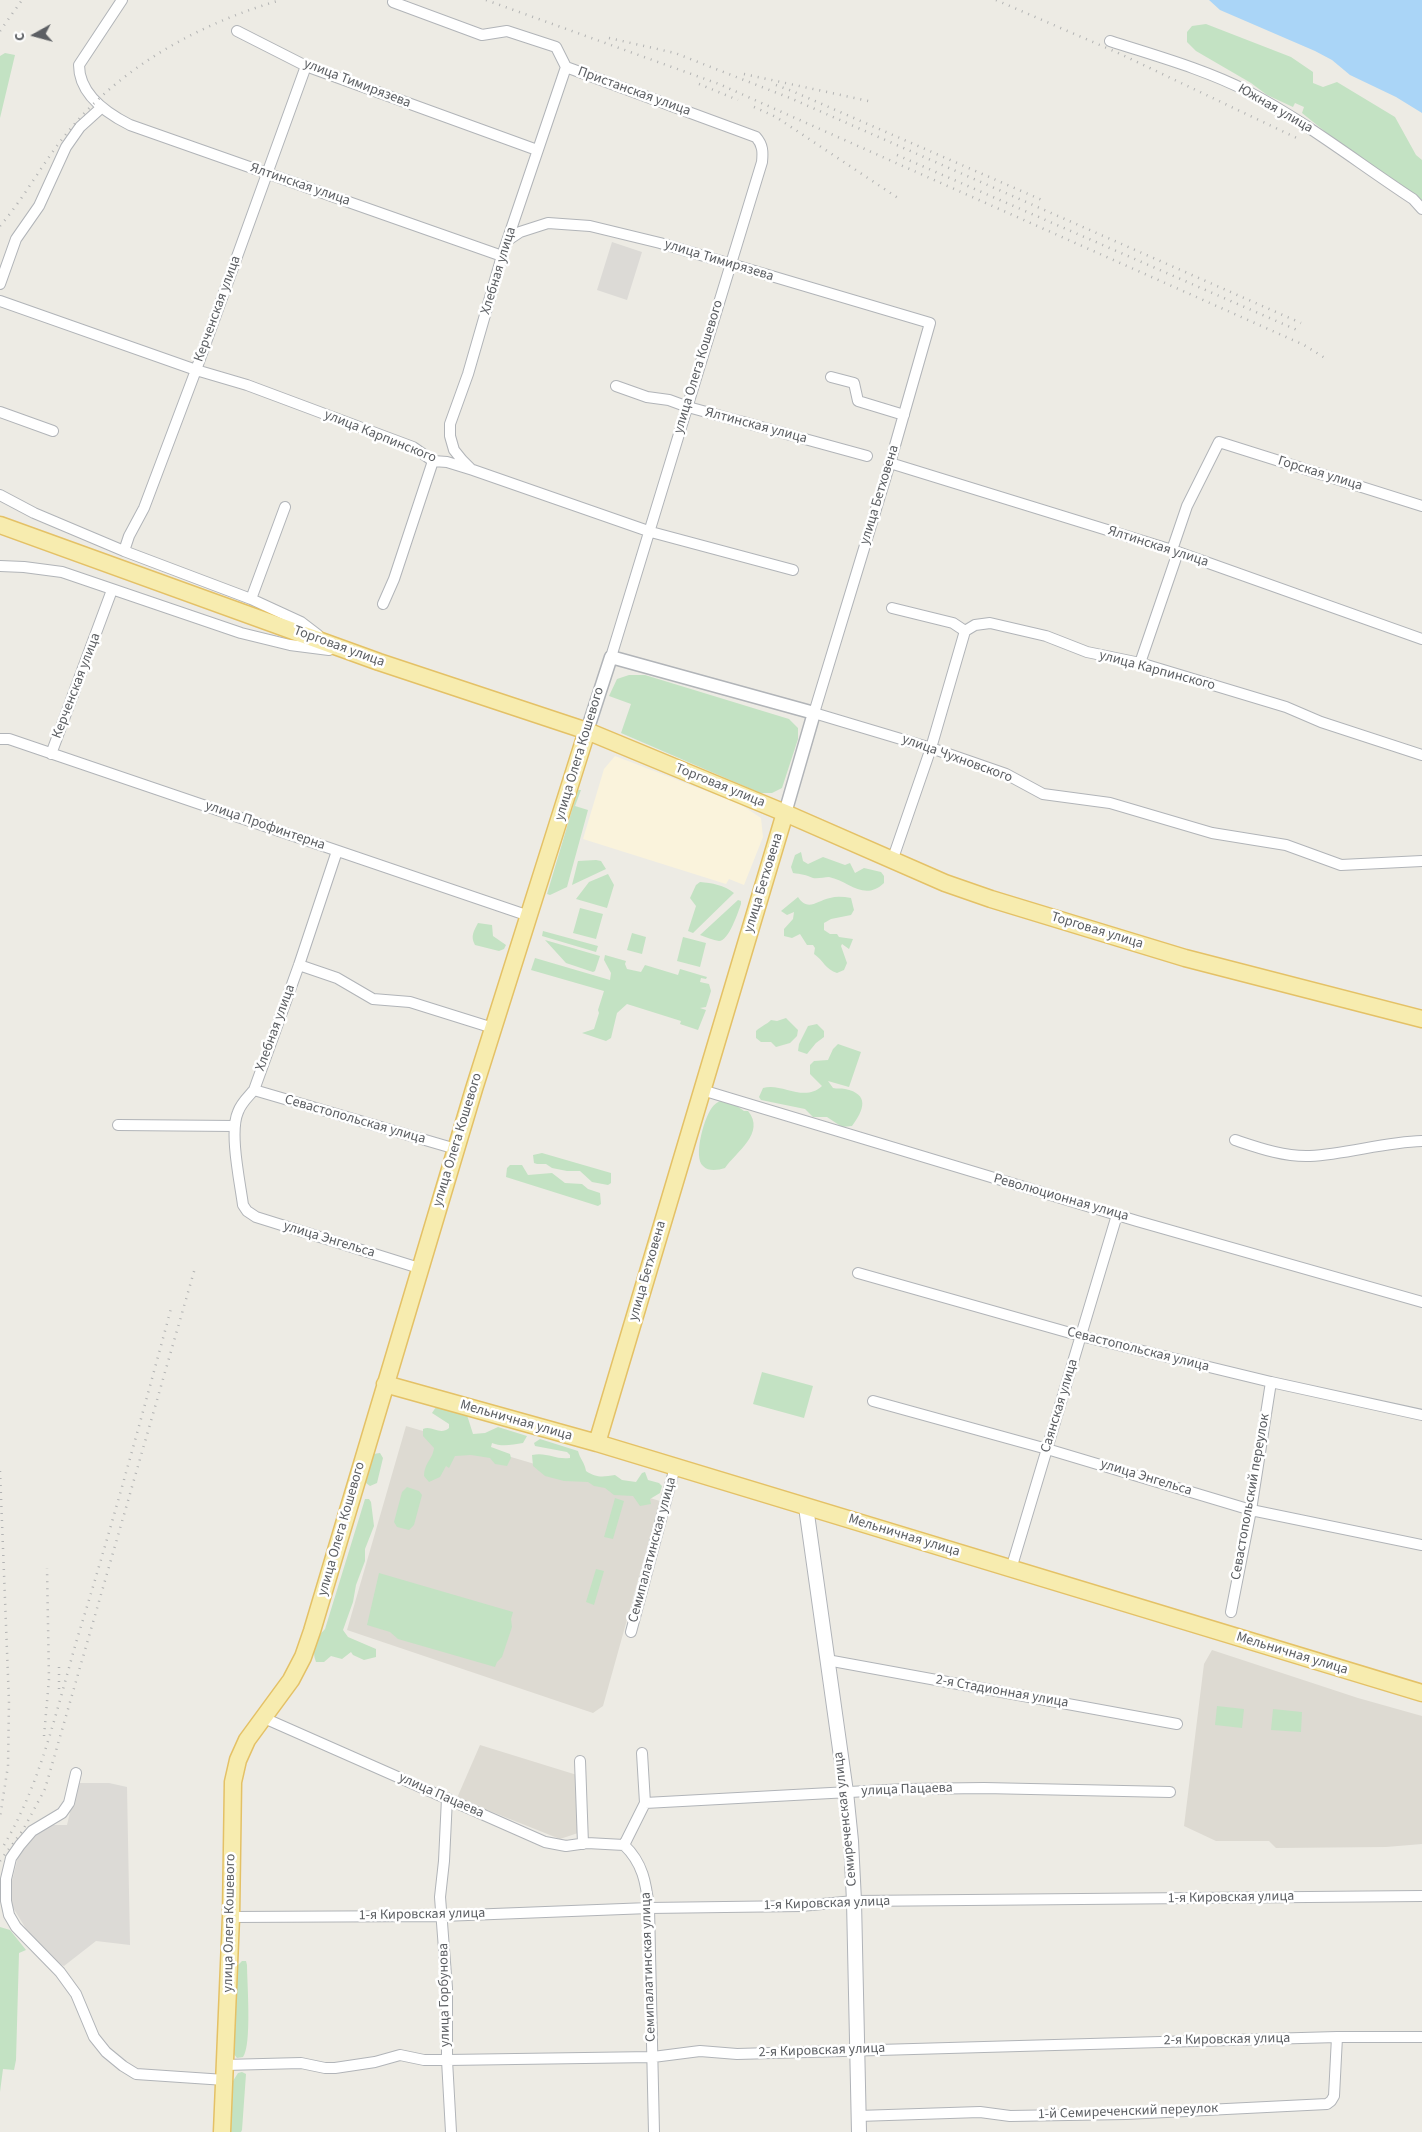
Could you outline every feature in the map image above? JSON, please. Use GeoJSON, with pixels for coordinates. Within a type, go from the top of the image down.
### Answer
{"type":"FeatureCollection","features":[{"type":"Feature","properties":{"kind":"main road","name":"Торговая улица"},"geometry":{"type":"LineString","coordinates":[[0,527],[368,658],[587,731],[785,812],[892,861],[991,900],[1176,955],[1422,1019]]}},
{"type":"Feature","properties":{"kind":"main road","name":"улица Олега Кошевого"},"geometry":{"type":"LineString","coordinates":[[222,2132],[231,1917],[233,1782],[238,1760],[244,1747],[291,1680],[310,1639],[419,1268],[587,731]]}},
{"type":"Feature","properties":{"kind":"main road","name":"улица Бетховена"},"geometry":{"type":"LineString","coordinates":[[597,1444],[785,812]]}},
{"type":"Feature","properties":{"kind":"main road","name":"Мельничная улица"},"geometry":{"type":"LineString","coordinates":[[385,1384],[675,1467],[1422,1693]]}},
{"type":"Feature","properties":{"kind":"main road","name":"Семиреченская улица"},"geometry":{"type":"LineString","coordinates":[[806,1507],[846,1792],[854,1901],[859,2132]]}},
{"type":"Feature","properties":{"kind":"street"},"geometry":{"type":"LineString","coordinates":[[0,284],[16,239],[39,206],[66,147],[80,127],[101,108],[83,86],[79,76],[79,65],[122,0]]}},
{"type":"Feature","properties":{"kind":"street","name":"Пристанская улица"},"geometry":{"type":"LineString","coordinates":[[393,2],[482,35],[507,31],[556,46],[566,67],[756,137],[761,144],[763,152]]}},
{"type":"Feature","properties":{"kind":"street","name":"улица Тимирязева"},"geometry":{"type":"LineString","coordinates":[[236,31],[306,66],[537,150]]}},
{"type":"Feature","properties":{"kind":"street","name":"Южная улица"},"geometry":{"type":"LineString","coordinates":[[1110,41],[1198,70],[1246,90],[1302,124],[1413,199],[1422,209]]}},
{"type":"Feature","properties":{"kind":"street","name":"Керченская улица"},"geometry":{"type":"LineString","coordinates":[[124,551],[129,536],[144,508],[196,370],[306,66]]}},
{"type":"Feature","properties":{"kind":"street","name":"Хлебная улица"},"geometry":{"type":"LineString","coordinates":[[473,470],[454,450],[450,436],[450,424],[468,374],[502,256],[566,67]]}},
{"type":"Feature","properties":{"kind":"street","name":"Ялтинская улица"},"geometry":{"type":"LineString","coordinates":[[101,108],[130,125],[502,256]]}},
{"type":"Feature","properties":{"kind":"street","name":"улица Олега Кошевого"},"geometry":{"type":"LineString","coordinates":[[587,731],[651,532],[762,162],[763,152]]}},
{"type":"Feature","properties":{"kind":"street","name":"улица Тимирязева"},"geometry":{"type":"LineString","coordinates":[[508,240],[533,226],[562,222],[590,226],[636,236],[930,323]]}},
{"type":"Feature","properties":{"kind":"street","name":"улица Карпинского"},"geometry":{"type":"LineString","coordinates":[[0,301],[196,370],[247,385],[413,447],[433,461],[447,462],[473,470],[651,532],[793,570]]}},
{"type":"Feature","properties":{"kind":"street","name":"улица Бетховена"},"geometry":{"type":"LineString","coordinates":[[785,812],[930,323]]}},
{"type":"Feature","properties":{"kind":"street"},"geometry":{"type":"LineString","coordinates":[[831,377],[854,383],[858,402],[904,415]]}},
{"type":"Feature","properties":{"kind":"street","name":"Ялтинская улица"},"geometry":{"type":"LineString","coordinates":[[616,386],[647,397],[669,400],[688,407],[867,456]]}},
{"type":"Feature","properties":{"kind":"street"},"geometry":{"type":"LineString","coordinates":[[0,412],[53,431]]}},
{"type":"Feature","properties":{"kind":"street","name":"Горская улица"},"geometry":{"type":"LineString","coordinates":[[1175,551],[1187,506],[1218,442],[1422,506]]}},
{"type":"Feature","properties":{"kind":"street"},"geometry":{"type":"LineString","coordinates":[[383,604],[394,579],[433,461]]}},
{"type":"Feature","properties":{"kind":"street","name":"Ялтинская улица"},"geometry":{"type":"LineString","coordinates":[[890,463],[1175,551],[1422,639]]}},
{"type":"Feature","properties":{"kind":"street"},"geometry":{"type":"LineString","coordinates":[[0,495],[34,513],[124,551],[251,599],[301,622],[328,643]]}},
{"type":"Feature","properties":{"kind":"street"},"geometry":{"type":"LineString","coordinates":[[251,599],[285,507]]}},
{"type":"Feature","properties":{"kind":"street"},"geometry":{"type":"LineString","coordinates":[[1140,663],[1175,551]]}},
{"type":"Feature","properties":{"kind":"street"},"geometry":{"type":"LineString","coordinates":[[0,566],[62,572],[240,632],[290,645],[324,649],[368,658]]}},
{"type":"Feature","properties":{"kind":"street","name":"Керченская улица"},"geometry":{"type":"LineString","coordinates":[[51,754],[112,590]]}},
{"type":"Feature","properties":{"kind":"street"},"geometry":{"type":"LineString","coordinates":[[892,608],[953,623],[965,631],[930,748],[892,861]]}},
{"type":"Feature","properties":{"kind":"street","name":"улица Карпинского"},"geometry":{"type":"LineString","coordinates":[[965,631],[975,626],[990,623],[1046,636],[1086,652],[1140,663],[1286,707],[1321,722],[1422,755]]}},
{"type":"Feature","properties":{"kind":"street","name":"улица Чухновского"},"geometry":{"type":"LineString","coordinates":[[611,657],[814,713],[930,748],[1006,774],[1043,794],[1110,803],[1212,833],[1286,845],[1341,865],[1422,861]]}},
{"type":"Feature","properties":{"kind":"street","name":"улица Профинтерна"},"geometry":{"type":"LineString","coordinates":[[0,739],[9,739],[529,916]]}},
{"type":"Feature","properties":{"kind":"street","name":"Хлебная улица"},"geometry":{"type":"LineString","coordinates":[[243,1205],[235,1126],[237,1113],[241,1104],[254,1090],[299,965],[336,851]]}},
{"type":"Feature","properties":{"kind":"street"},"geometry":{"type":"LineString","coordinates":[[299,965],[337,978],[373,999],[410,1002],[493,1028]]}},
{"type":"Feature","properties":{"kind":"street","name":"Севастопольская улица"},"geometry":{"type":"LineString","coordinates":[[254,1090],[456,1149]]}},
{"type":"Feature","properties":{"kind":"street","name":"Революционная улица"},"geometry":{"type":"LineString","coordinates":[[702,1090],[1117,1215],[1422,1302]]}},
{"type":"Feature","properties":{"kind":"street"},"geometry":{"type":"LineString","coordinates":[[118,1125],[235,1126]]}},
{"type":"Feature","properties":{"kind":"street"},"geometry":{"type":"LineString","coordinates":[[1235,1140],[1262,1149],[1291,1155],[1310,1156],[1404,1142],[1422,1142]]}},
{"type":"Feature","properties":{"kind":"street","name":"улица Энгельса"},"geometry":{"type":"LineString","coordinates":[[243,1205],[256,1217],[419,1268]]}},
{"type":"Feature","properties":{"kind":"street","name":"Саянская улица"},"geometry":{"type":"LineString","coordinates":[[1011,1569],[1117,1215]]}},
{"type":"Feature","properties":{"kind":"street","name":"Севастопольская улица"},"geometry":{"type":"LineString","coordinates":[[858,1273],[1081,1336],[1271,1382],[1422,1415]]}},
{"type":"Feature","properties":{"kind":"street","name":"Севастопольский переулок"},"geometry":{"type":"LineString","coordinates":[[1231,1612],[1251,1510],[1271,1382]]}},
{"type":"Feature","properties":{"kind":"street","name":"улица Энгельса"},"geometry":{"type":"LineString","coordinates":[[872,1401],[1047,1449],[1251,1510],[1422,1545]]}},
{"type":"Feature","properties":{"kind":"street","name":"Семипалатинская улица"},"geometry":{"type":"LineString","coordinates":[[631,1632],[675,1467]]}},
{"type":"Feature","properties":{"kind":"street","name":"2-я Стадионная улица"},"geometry":{"type":"LineString","coordinates":[[827,1660],[1177,1724]]}},
{"type":"Feature","properties":{"kind":"street","name":"улица Пацаева"},"geometry":{"type":"LineString","coordinates":[[264,1718],[545,1842],[566,1846],[583,1844],[624,1845]]}},
{"type":"Feature","properties":{"kind":"street"},"geometry":{"type":"LineString","coordinates":[[624,1845],[645,1803],[642,1753]]}},
{"type":"Feature","properties":{"kind":"street"},"geometry":{"type":"LineString","coordinates":[[580,1761],[583,1844]]}},
{"type":"Feature","properties":{"kind":"street","name":"2-я Кировская улица"},"geometry":{"type":"LineString","coordinates":[[76,1773],[69,1803],[62,1813],[32,1830],[11,1858],[6,1880],[6,1901],[16,1927],[60,1972],[76,1994],[94,2037],[106,2052],[136,2074],[225,2072],[301,2063],[335,2068],[375,2062],[400,2055],[424,2060],[653,2057],[700,2050],[737,2054],[856,2049],[1337,2037],[1422,2037]]}},
{"type":"Feature","properties":{"kind":"street","name":"улица Пацаева"},"geometry":{"type":"LineString","coordinates":[[645,1803],[846,1792],[984,1788],[1170,1792]]}},
{"type":"Feature","properties":{"kind":"street","name":"улица Горбунова"},"geometry":{"type":"LineString","coordinates":[[447,1798],[444,1861],[440,1885],[447,1988],[447,2060],[451,2132]]}},
{"type":"Feature","properties":{"kind":"street","name":"Семипалатинская улица"},"geometry":{"type":"LineString","coordinates":[[624,1845],[639,1862],[645,1876],[649,1908],[654,2132]]}},
{"type":"Feature","properties":{"kind":"street","name":"1-я Кировская улица"},"geometry":{"type":"LineString","coordinates":[[231,1917],[442,1916],[649,1908],[801,1906],[854,1901],[1422,1896]]}},
{"type":"Feature","properties":{"kind":"street","name":"1-й Семиреченский переулок"},"geometry":{"type":"LineString","coordinates":[[858,2116],[980,2112],[1010,2116],[1126,2114],[1327,2104],[1334,2096],[1337,2037]]}},
{"type":"Feature","properties":{"kind":"shaded area"},"geometry":{"type":"Polygon","coordinates":[[[612,242],[642,252],[627,300],[597,290],[612,242]]]}},
{"type":"Feature","properties":{"kind":"shaded area"},"geometry":{"type":"Polygon","coordinates":[[[615,756],[740,804],[761,818],[763,837],[744,885],[729,879],[726,884],[583,839],[604,769],[615,756]]]}},
{"type":"Feature","properties":{"kind":"shaded area"},"geometry":{"type":"Polygon","coordinates":[[[406,1426],[660,1501],[603,1706],[593,1713],[347,1630],[406,1426]]]}},
{"type":"Feature","properties":{"kind":"shaded area"},"geometry":{"type":"Polygon","coordinates":[[[1212,1650],[1358,1698],[1422,1716],[1422,1844],[1386,1847],[1276,1848],[1269,1841],[1216,1841],[1184,1826],[1204,1664],[1212,1650]]]}},
{"type":"Feature","properties":{"kind":"shaded area"},"geometry":{"type":"Polygon","coordinates":[[[480,1745],[577,1775],[578,1833],[560,1839],[457,1798],[480,1745]]]}},
{"type":"Feature","properties":{"kind":"shaded area"},"geometry":{"type":"Polygon","coordinates":[[[77,1783],[109,1783],[127,1787],[130,1945],[96,1941],[64,1966],[56,1962],[31,1937],[12,1906],[10,1889],[20,1849],[44,1828],[53,1825],[67,1825],[77,1783]]]}},
{"type":"Feature","properties":{"kind":"green space"},"geometry":{"type":"Polygon","coordinates":[[[1206,24],[1291,57],[1313,72],[1313,83],[1323,87],[1337,82],[1395,117],[1416,155],[1422,160],[1422,204],[1364,163],[1302,113],[1304,107],[1295,103],[1293,107],[1267,95],[1251,83],[1196,51],[1187,42],[1187,32],[1192,26],[1206,24]]]}},
{"type":"Feature","properties":{"kind":"green space"},"geometry":{"type":"Polygon","coordinates":[[[5,53],[15,55],[0,118],[0,56],[5,53]]]}},
{"type":"Feature","properties":{"kind":"green space"},"geometry":{"type":"Polygon","coordinates":[[[629,675],[645,675],[789,719],[798,728],[798,739],[782,788],[772,793],[760,793],[621,733],[631,704],[609,696],[617,679],[629,675]]]}},
{"type":"Feature","properties":{"kind":"green space"},"geometry":{"type":"Polygon","coordinates":[[[578,790],[581,790],[575,806],[588,810],[567,887],[550,895],[547,894],[578,790]]]}},
{"type":"Feature","properties":{"kind":"green space"},"geometry":{"type":"Polygon","coordinates":[[[801,852],[803,861],[808,864],[823,857],[845,865],[850,863],[855,873],[864,868],[881,872],[884,876],[884,883],[870,891],[863,891],[829,877],[815,878],[793,873],[791,867],[795,855],[801,852]]]}},
{"type":"Feature","properties":{"kind":"green space"},"geometry":{"type":"Polygon","coordinates":[[[578,861],[601,861],[606,869],[572,885],[578,861]]]}},
{"type":"Feature","properties":{"kind":"green space"},"geometry":{"type":"Polygon","coordinates":[[[608,874],[614,885],[607,908],[576,899],[589,882],[608,874]]]}},
{"type":"Feature","properties":{"kind":"green space"},"geometry":{"type":"Polygon","coordinates":[[[700,882],[718,885],[734,893],[693,933],[688,931],[696,906],[690,898],[696,885],[700,882]]]}},
{"type":"Feature","properties":{"kind":"green space"},"geometry":{"type":"Polygon","coordinates":[[[798,897],[805,904],[809,905],[833,897],[851,898],[854,910],[851,915],[831,919],[824,923],[824,930],[830,934],[853,939],[849,949],[842,944],[841,946],[847,963],[844,970],[837,973],[830,970],[814,954],[815,948],[813,945],[807,945],[800,934],[792,938],[784,936],[784,929],[793,919],[794,912],[787,915],[781,911],[798,897]]]}},
{"type":"Feature","properties":{"kind":"green space"},"geometry":{"type":"Polygon","coordinates":[[[738,900],[741,901],[741,904],[738,913],[733,926],[723,940],[717,941],[700,935],[738,900]]]}},
{"type":"Feature","properties":{"kind":"green space"},"geometry":{"type":"Polygon","coordinates":[[[580,908],[603,914],[596,939],[573,933],[580,908]]]}},
{"type":"Feature","properties":{"kind":"green space"},"geometry":{"type":"Polygon","coordinates":[[[478,923],[492,925],[493,936],[506,945],[504,949],[499,951],[475,945],[473,936],[478,923]]]}},
{"type":"Feature","properties":{"kind":"green space"},"geometry":{"type":"Polygon","coordinates":[[[543,931],[598,946],[596,952],[542,936],[543,931]]]}},
{"type":"Feature","properties":{"kind":"green space"},"geometry":{"type":"Polygon","coordinates":[[[632,933],[646,937],[642,954],[627,950],[632,933]]]}},
{"type":"Feature","properties":{"kind":"green space"},"geometry":{"type":"Polygon","coordinates":[[[683,937],[706,943],[700,967],[677,961],[683,937]]]}},
{"type":"Feature","properties":{"kind":"green space"},"geometry":{"type":"Polygon","coordinates":[[[545,940],[600,956],[595,971],[566,963],[545,940]]]}},
{"type":"Feature","properties":{"kind":"green space"},"geometry":{"type":"Polygon","coordinates":[[[605,955],[626,961],[627,969],[641,972],[645,965],[678,975],[680,969],[707,977],[706,979],[701,978],[700,982],[709,984],[711,991],[706,1007],[700,1008],[706,1010],[698,1030],[680,1024],[681,1021],[627,1004],[617,1013],[611,1038],[606,1041],[582,1033],[594,1029],[604,991],[531,970],[535,958],[610,980],[611,973],[604,960],[605,955]]]}},
{"type":"Feature","properties":{"kind":"green space"},"geometry":{"type":"Polygon","coordinates":[[[786,1018],[798,1030],[797,1036],[790,1043],[776,1047],[771,1042],[761,1042],[756,1038],[756,1031],[771,1020],[777,1021],[786,1018]]]}},
{"type":"Feature","properties":{"kind":"green space"},"geometry":{"type":"Polygon","coordinates":[[[817,1024],[824,1031],[824,1037],[807,1054],[798,1051],[799,1044],[808,1026],[817,1024]]]}},
{"type":"Feature","properties":{"kind":"green space"},"geometry":{"type":"Polygon","coordinates":[[[838,1044],[861,1052],[849,1087],[828,1081],[833,1088],[853,1091],[861,1099],[862,1109],[852,1126],[842,1127],[827,1117],[813,1117],[805,1109],[761,1100],[759,1097],[763,1088],[770,1087],[808,1093],[822,1086],[810,1074],[810,1065],[814,1061],[828,1060],[833,1049],[838,1044]]]}},
{"type":"Feature","properties":{"kind":"green space"},"geometry":{"type":"Polygon","coordinates":[[[723,1099],[727,1099],[744,1111],[748,1111],[753,1119],[754,1127],[747,1142],[725,1168],[711,1170],[705,1168],[700,1161],[699,1147],[708,1114],[715,1104],[723,1099]]]}},
{"type":"Feature","properties":{"kind":"green space"},"geometry":{"type":"Polygon","coordinates":[[[542,1153],[611,1173],[611,1183],[608,1185],[592,1182],[580,1171],[567,1171],[552,1168],[546,1164],[534,1163],[533,1155],[542,1153]]]}},
{"type":"Feature","properties":{"kind":"green space"},"geometry":{"type":"Polygon","coordinates":[[[510,1165],[522,1165],[528,1175],[552,1173],[565,1183],[582,1184],[588,1189],[600,1193],[601,1204],[598,1206],[506,1177],[507,1168],[510,1165]]]}},
{"type":"Feature","properties":{"kind":"green space"},"geometry":{"type":"Polygon","coordinates":[[[762,1372],[813,1386],[804,1418],[753,1404],[762,1372]]]}},
{"type":"Feature","properties":{"kind":"green space"},"geometry":{"type":"Polygon","coordinates":[[[436,1407],[467,1415],[473,1434],[485,1433],[498,1427],[527,1436],[523,1443],[503,1445],[492,1443],[491,1447],[510,1454],[511,1458],[507,1466],[495,1464],[490,1458],[471,1455],[455,1456],[449,1468],[446,1466],[440,1477],[429,1482],[424,1476],[434,1448],[423,1436],[423,1429],[430,1428],[442,1431],[449,1428],[449,1424],[432,1413],[436,1407]]]}},
{"type":"Feature","properties":{"kind":"green space"},"geometry":{"type":"Polygon","coordinates":[[[540,1439],[578,1451],[586,1471],[596,1476],[615,1475],[622,1480],[636,1482],[642,1473],[645,1472],[648,1480],[659,1483],[662,1486],[660,1493],[650,1499],[651,1504],[640,1506],[633,1496],[614,1495],[605,1488],[594,1486],[588,1482],[564,1481],[545,1476],[533,1466],[532,1455],[543,1454],[570,1458],[570,1455],[567,1452],[535,1446],[534,1443],[540,1439]]]}},
{"type":"Feature","properties":{"kind":"green space"},"geometry":{"type":"Polygon","coordinates":[[[380,1453],[383,1458],[377,1483],[370,1486],[366,1483],[365,1472],[373,1454],[380,1453]]]}},
{"type":"Feature","properties":{"kind":"green space"},"geometry":{"type":"Polygon","coordinates":[[[407,1487],[419,1491],[422,1495],[414,1525],[409,1530],[397,1527],[394,1522],[402,1492],[407,1487]]]}},
{"type":"Feature","properties":{"kind":"green space"},"geometry":{"type":"Polygon","coordinates":[[[615,1498],[624,1501],[613,1539],[604,1537],[615,1498]]]}},
{"type":"Feature","properties":{"kind":"green space"},"geometry":{"type":"Polygon","coordinates":[[[365,1499],[369,1499],[371,1502],[374,1526],[365,1549],[365,1561],[343,1630],[348,1637],[376,1649],[376,1657],[364,1660],[353,1655],[351,1652],[342,1659],[331,1656],[324,1662],[316,1662],[315,1644],[325,1629],[365,1499]]]}},
{"type":"Feature","properties":{"kind":"green space"},"geometry":{"type":"Polygon","coordinates":[[[596,1569],[604,1571],[594,1605],[586,1602],[596,1569]]]}},
{"type":"Feature","properties":{"kind":"green space"},"geometry":{"type":"Polygon","coordinates":[[[379,1573],[513,1612],[511,1619],[512,1627],[502,1657],[495,1667],[398,1639],[390,1632],[367,1625],[379,1573]]]}},
{"type":"Feature","properties":{"kind":"green space"},"geometry":{"type":"Polygon","coordinates":[[[1217,1706],[1244,1709],[1242,1728],[1215,1725],[1217,1706]]]}},
{"type":"Feature","properties":{"kind":"green space"},"geometry":{"type":"Polygon","coordinates":[[[1273,1709],[1302,1712],[1301,1732],[1271,1730],[1273,1709]]]}},
{"type":"Feature","properties":{"kind":"green space"},"geometry":{"type":"Polygon","coordinates":[[[0,1927],[10,1930],[26,1950],[19,1953],[16,2060],[14,2070],[3,2069],[0,2092],[0,1927]]]}},
{"type":"Feature","properties":{"kind":"green space"},"geometry":{"type":"Polygon","coordinates":[[[242,1961],[246,1961],[247,1965],[248,2027],[246,2050],[243,2057],[237,2058],[233,2053],[236,1967],[242,1961]]]}},
{"type":"Feature","properties":{"kind":"green space"},"geometry":{"type":"Polygon","coordinates":[[[238,2073],[246,2074],[242,2130],[241,2132],[229,2132],[233,2081],[238,2073]]]}},
{"type":"Feature","properties":{"kind":"water"},"geometry":{"type":"Polygon","coordinates":[[[1209,0],[1422,0],[1422,113],[1396,97],[1350,75],[1332,60],[1220,10],[1209,0]]]}},
{"type":"Feature","properties":{"kind":"railway"},"geometry":{"type":"LineString","coordinates":[[0,31],[22,0]]}},
{"type":"Feature","properties":{"kind":"railway"},"geometry":{"type":"LineString","coordinates":[[0,226],[67,133],[88,109],[111,88],[164,50],[192,35],[221,21],[281,0]]}},
{"type":"Feature","properties":{"kind":"railway"},"geometry":{"type":"LineString","coordinates":[[486,0],[719,84],[1304,345],[1325,358]]}},
{"type":"Feature","properties":{"kind":"railway"},"geometry":{"type":"LineString","coordinates":[[996,0],[1116,52],[1301,140]]}},
{"type":"Feature","properties":{"kind":"railway"},"geometry":{"type":"LineString","coordinates":[[609,38],[675,53],[790,98],[1301,323]]}},
{"type":"Feature","properties":{"kind":"railway"},"geometry":{"type":"LineString","coordinates":[[744,74],[873,102]]}},
{"type":"Feature","properties":{"kind":"railway"},"geometry":{"type":"LineString","coordinates":[[699,84],[738,100]]}},
{"type":"Feature","properties":{"kind":"railway"},"geometry":{"type":"LineString","coordinates":[[776,85],[1042,200]]}},
{"type":"Feature","properties":{"kind":"railway"},"geometry":{"type":"LineString","coordinates":[[754,107],[776,117],[898,198]]}},
{"type":"Feature","properties":{"kind":"railway"},"geometry":{"type":"LineString","coordinates":[[897,155],[1297,330]]}},
{"type":"Feature","properties":{"kind":"railway"},"geometry":{"type":"LineString","coordinates":[[0,1861],[23,1830],[45,1789],[195,1268]]}},
{"type":"Feature","properties":{"kind":"railway"},"geometry":{"type":"LineString","coordinates":[[4,1845],[29,1795],[39,1769],[115,1512],[172,1305]]}},
{"type":"Feature","properties":{"kind":"railway"},"geometry":{"type":"LineString","coordinates":[[0,1471],[9,1702],[8,1766],[0,1817]]}},
{"type":"Feature","properties":{"kind":"railway"},"geometry":{"type":"LineString","coordinates":[[44,1736],[49,1679],[47,1568]]}},
{"type":"Feature","properties":{"kind":"railway"},"geometry":{"type":"LineString","coordinates":[[59,1662],[59,1689]]}}]}
